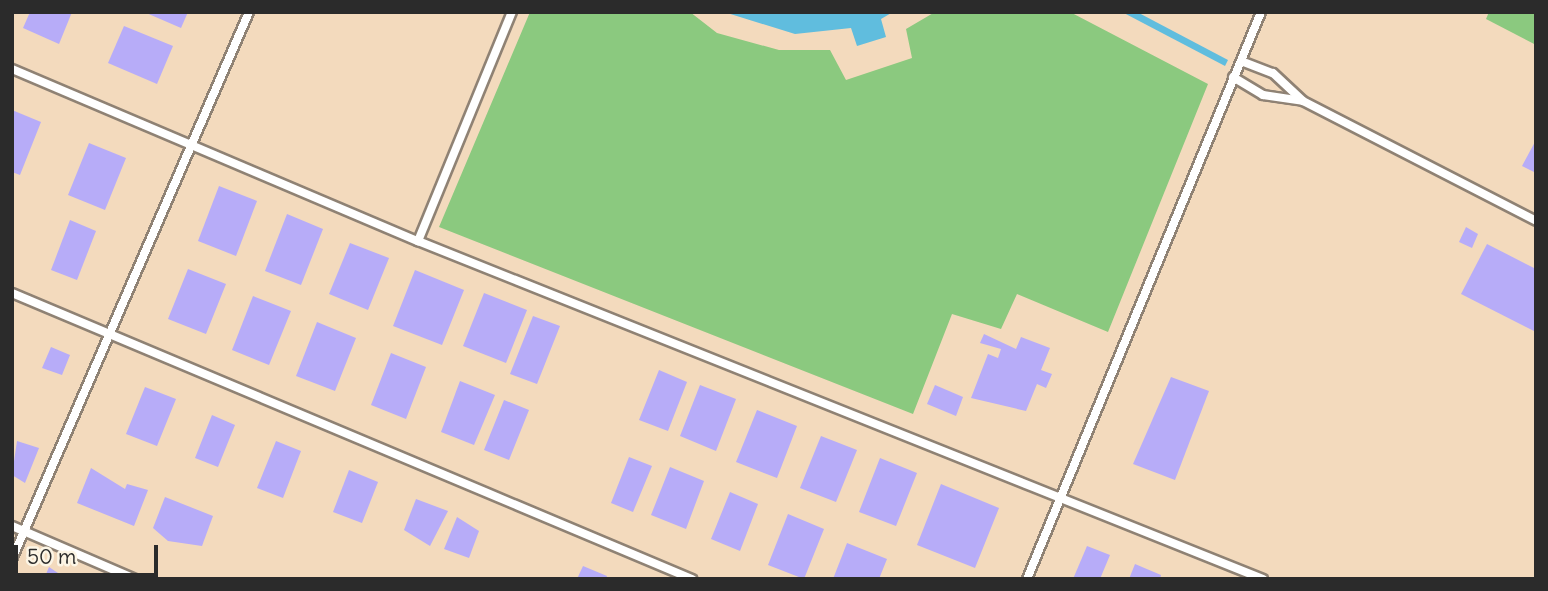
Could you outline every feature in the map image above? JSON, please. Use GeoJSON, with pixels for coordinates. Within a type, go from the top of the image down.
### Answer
{"type":"FeatureCollection","features":[{"type":"Feature","properties":{"kind":"lane"},"geometry":{"type":"LineString","coordinates":[[12,559],[249,12]]}},
{"type":"Feature","properties":{"kind":"lane"},"geometry":{"type":"LineString","coordinates":[[418,241],[512,12]]}},
{"type":"Feature","properties":{"kind":"lane"},"geometry":{"type":"LineString","coordinates":[[1027,579],[1261,12]]}},
{"type":"Feature","properties":{"kind":"lane"},"geometry":{"type":"LineString","coordinates":[[1241,61],[1273,73],[1303,101],[1536,221]]}},
{"type":"Feature","properties":{"kind":"lane"},"geometry":{"type":"LineString","coordinates":[[12,69],[418,241],[1061,494],[1264,579]]}},
{"type":"Feature","properties":{"kind":"lane"},"geometry":{"type":"LineString","coordinates":[[1233,77],[1263,94],[1303,101]]}},
{"type":"Feature","properties":{"kind":"lane"},"geometry":{"type":"LineString","coordinates":[[12,293],[692,579]]}},
{"type":"Feature","properties":{"kind":"lane"},"geometry":{"type":"LineString","coordinates":[[12,526],[135,579]]}},
{"type":"Feature","properties":{"kind":"green space"},"geometry":{"type":"Polygon","coordinates":[[[530,12],[690,12],[717,33],[779,50],[830,50],[846,80],[912,58],[906,29],[935,12],[1070,12],[1208,84],[1108,332],[1017,294],[1001,329],[952,314],[913,414],[439,227],[530,12]]]}},
{"type":"Feature","properties":{"kind":"green space"},"geometry":{"type":"Polygon","coordinates":[[[1489,12],[1536,12],[1536,45],[1486,19],[1489,12]]]}},
{"type":"Feature","properties":{"kind":"water"},"geometry":{"type":"Polygon","coordinates":[[[724,12],[893,12],[881,19],[886,37],[857,46],[851,28],[795,34],[724,12]]]}},
{"type":"Feature","properties":{"kind":"water"},"geometry":{"type":"Polygon","coordinates":[[[1122,12],[1137,12],[1228,60],[1225,66],[1122,12]]]}},
{"type":"Feature","properties":{"kind":"building"},"geometry":{"type":"Polygon","coordinates":[[[30,12],[72,12],[59,44],[23,28],[30,12]]]}},
{"type":"Feature","properties":{"kind":"building"},"geometry":{"type":"Polygon","coordinates":[[[144,12],[188,12],[181,28],[144,12]]]}},
{"type":"Feature","properties":{"kind":"building"},"geometry":{"type":"Polygon","coordinates":[[[124,26],[173,46],[157,84],[108,63],[124,26]]]}},
{"type":"Feature","properties":{"kind":"building"},"geometry":{"type":"Polygon","coordinates":[[[12,110],[41,122],[20,175],[12,172],[12,110]]]}},
{"type":"Feature","properties":{"kind":"building"},"geometry":{"type":"Polygon","coordinates":[[[1536,140],[1536,173],[1522,166],[1536,140]]]}},
{"type":"Feature","properties":{"kind":"building"},"geometry":{"type":"Polygon","coordinates":[[[89,143],[126,158],[105,210],[68,195],[89,143]]]}},
{"type":"Feature","properties":{"kind":"building"},"geometry":{"type":"Polygon","coordinates":[[[219,186],[257,201],[236,256],[198,241],[219,186]]]}},
{"type":"Feature","properties":{"kind":"building"},"geometry":{"type":"Polygon","coordinates":[[[287,214],[323,229],[301,285],[265,271],[287,214]]]}},
{"type":"Feature","properties":{"kind":"building"},"geometry":{"type":"Polygon","coordinates":[[[70,220],[96,231],[77,280],[51,270],[70,220]]]}},
{"type":"Feature","properties":{"kind":"building"},"geometry":{"type":"Polygon","coordinates":[[[1466,227],[1478,234],[1472,248],[1459,242],[1466,227]]]}},
{"type":"Feature","properties":{"kind":"building"},"geometry":{"type":"Polygon","coordinates":[[[350,243],[389,258],[368,310],[329,294],[350,243]]]}},
{"type":"Feature","properties":{"kind":"building"},"geometry":{"type":"Polygon","coordinates":[[[1487,244],[1536,269],[1536,332],[1461,294],[1487,244]]]}},
{"type":"Feature","properties":{"kind":"building"},"geometry":{"type":"Polygon","coordinates":[[[188,269],[226,284],[206,334],[168,319],[188,269]]]}},
{"type":"Feature","properties":{"kind":"building"},"geometry":{"type":"Polygon","coordinates":[[[415,270],[464,290],[442,345],[393,326],[415,270]]]}},
{"type":"Feature","properties":{"kind":"building"},"geometry":{"type":"Polygon","coordinates":[[[484,293],[527,310],[506,363],[463,346],[484,293]]]}},
{"type":"Feature","properties":{"kind":"building"},"geometry":{"type":"Polygon","coordinates":[[[253,296],[291,311],[269,365],[232,350],[253,296]]]}},
{"type":"Feature","properties":{"kind":"building"},"geometry":{"type":"Polygon","coordinates":[[[533,316],[560,326],[537,384],[510,374],[533,316]]]}},
{"type":"Feature","properties":{"kind":"building"},"geometry":{"type":"Polygon","coordinates":[[[317,322],[356,338],[335,391],[296,376],[317,322]]]}},
{"type":"Feature","properties":{"kind":"building"},"geometry":{"type":"Polygon","coordinates":[[[984,334],[1016,349],[1021,337],[1050,348],[1041,370],[1052,374],[1046,388],[1037,384],[1026,411],[971,398],[988,354],[998,358],[1001,349],[980,343],[984,334]]]}},
{"type":"Feature","properties":{"kind":"building"},"geometry":{"type":"Polygon","coordinates":[[[51,347],[70,355],[62,375],[42,368],[51,347]]]}},
{"type":"Feature","properties":{"kind":"building"},"geometry":{"type":"Polygon","coordinates":[[[391,353],[426,367],[406,419],[371,405],[391,353]]]}},
{"type":"Feature","properties":{"kind":"building"},"geometry":{"type":"Polygon","coordinates":[[[659,370],[687,382],[668,431],[639,420],[659,370]]]}},
{"type":"Feature","properties":{"kind":"building"},"geometry":{"type":"Polygon","coordinates":[[[1171,377],[1209,391],[1175,480],[1133,464],[1171,377]]]}},
{"type":"Feature","properties":{"kind":"building"},"geometry":{"type":"Polygon","coordinates":[[[460,381],[495,395],[474,445],[441,432],[460,381]]]}},
{"type":"Feature","properties":{"kind":"building"},"geometry":{"type":"Polygon","coordinates":[[[700,385],[736,399],[716,451],[680,436],[700,385]]]}},
{"type":"Feature","properties":{"kind":"building"},"geometry":{"type":"Polygon","coordinates":[[[935,385],[963,397],[956,416],[927,404],[935,385]]]}},
{"type":"Feature","properties":{"kind":"building"},"geometry":{"type":"Polygon","coordinates":[[[145,387],[176,399],[157,446],[126,434],[145,387]]]}},
{"type":"Feature","properties":{"kind":"building"},"geometry":{"type":"Polygon","coordinates":[[[504,400],[529,410],[509,460],[484,450],[504,400]]]}},
{"type":"Feature","properties":{"kind":"building"},"geometry":{"type":"Polygon","coordinates":[[[757,410],[797,426],[777,478],[736,462],[757,410]]]}},
{"type":"Feature","properties":{"kind":"building"},"geometry":{"type":"Polygon","coordinates":[[[212,415],[235,425],[218,467],[195,458],[212,415]]]}},
{"type":"Feature","properties":{"kind":"building"},"geometry":{"type":"Polygon","coordinates":[[[821,436],[857,450],[836,502],[800,488],[821,436]]]}},
{"type":"Feature","properties":{"kind":"building"},"geometry":{"type":"Polygon","coordinates":[[[17,441],[39,448],[25,483],[12,475],[17,441]]]}},
{"type":"Feature","properties":{"kind":"building"},"geometry":{"type":"Polygon","coordinates":[[[276,441],[301,451],[283,498],[257,488],[276,441]]]}},
{"type":"Feature","properties":{"kind":"building"},"geometry":{"type":"Polygon","coordinates":[[[629,457],[652,466],[633,512],[611,503],[629,457]]]}},
{"type":"Feature","properties":{"kind":"building"},"geometry":{"type":"Polygon","coordinates":[[[880,458],[917,473],[896,526],[859,512],[880,458]]]}},
{"type":"Feature","properties":{"kind":"building"},"geometry":{"type":"Polygon","coordinates":[[[670,467],[704,481],[686,529],[651,515],[670,467]]]}},
{"type":"Feature","properties":{"kind":"building"},"geometry":{"type":"Polygon","coordinates":[[[91,468],[125,489],[127,484],[148,490],[134,526],[77,503],[91,468]]]}},
{"type":"Feature","properties":{"kind":"building"},"geometry":{"type":"Polygon","coordinates":[[[349,470],[378,482],[362,523],[333,512],[349,470]]]}},
{"type":"Feature","properties":{"kind":"building"},"geometry":{"type":"Polygon","coordinates":[[[941,484],[999,508],[975,568],[917,545],[941,484]]]}},
{"type":"Feature","properties":{"kind":"building"},"geometry":{"type":"Polygon","coordinates":[[[730,492],[758,504],[740,551],[711,539],[730,492]]]}},
{"type":"Feature","properties":{"kind":"building"},"geometry":{"type":"Polygon","coordinates":[[[165,497],[213,516],[202,546],[168,541],[153,528],[165,497]]]}},
{"type":"Feature","properties":{"kind":"building"},"geometry":{"type":"Polygon","coordinates":[[[416,499],[448,511],[430,546],[404,530],[416,499]]]}},
{"type":"Feature","properties":{"kind":"building"},"geometry":{"type":"Polygon","coordinates":[[[788,514],[824,529],[804,579],[768,565],[788,514]]]}},
{"type":"Feature","properties":{"kind":"building"},"geometry":{"type":"Polygon","coordinates":[[[457,517],[479,531],[469,558],[444,549],[457,517]]]}},
{"type":"Feature","properties":{"kind":"building"},"geometry":{"type":"Polygon","coordinates":[[[847,543],[887,559],[879,579],[833,579],[847,543]]]}},
{"type":"Feature","properties":{"kind":"building"},"geometry":{"type":"Polygon","coordinates":[[[1087,546],[1110,555],[1100,579],[1073,579],[1087,546]]]}},
{"type":"Feature","properties":{"kind":"building"},"geometry":{"type":"Polygon","coordinates":[[[1135,564],[1161,575],[1160,579],[1129,579],[1135,564]]]}},
{"type":"Feature","properties":{"kind":"building"},"geometry":{"type":"Polygon","coordinates":[[[583,566],[607,576],[606,579],[577,579],[583,566]]]}},
{"type":"Feature","properties":{"kind":"building"},"geometry":{"type":"Polygon","coordinates":[[[49,567],[58,573],[72,579],[44,579],[49,567]]]}}]}
